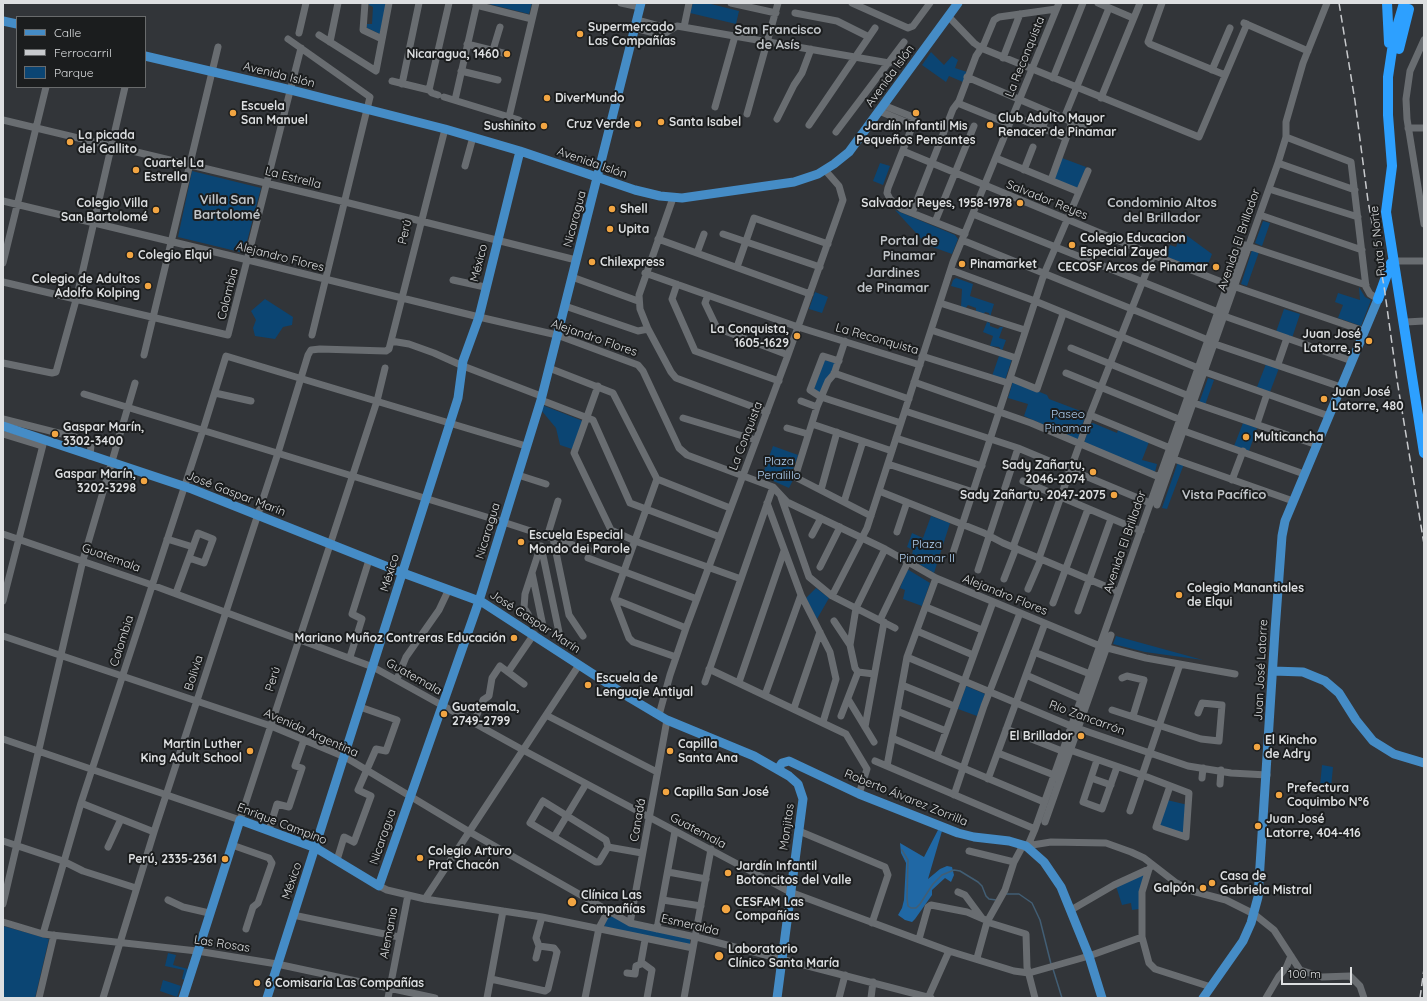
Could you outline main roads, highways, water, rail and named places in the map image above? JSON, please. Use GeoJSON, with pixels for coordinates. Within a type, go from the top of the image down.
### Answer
{"type":"FeatureCollection","features":[{"type":"Feature","properties":{"kind":"highway"},"geometry":{"type":"LineString","coordinates":[[1387,3],[1389,37],[1388,77]]}},
{"type":"Feature","properties":{"kind":"highway","name":"Ruta 5 Norte"},"geometry":{"type":"LineString","coordinates":[[1404,3],[1394,37],[1388,77],[1388,115],[1392,166],[1386,212],[1424,433]]}},
{"type":"Feature","properties":{"kind":"highway","name":"Ruta 5 Norte"},"geometry":{"type":"LineString","coordinates":[[1411,3],[1401,38],[1394,87],[1398,166],[1390,215],[1396,284],[1424,453]]}},
{"type":"Feature","properties":{"kind":"highway"},"geometry":{"type":"LineString","coordinates":[[1378,299],[1394,260]]}},
{"type":"Feature","properties":{"kind":"highway"},"geometry":{"type":"LineString","coordinates":[[1384,286],[1396,284]]}},
{"type":"Feature","properties":{"kind":"main road","name":"Avenida Islón"},"geometry":{"type":"LineString","coordinates":[[146,56],[291,90],[473,137],[598,176],[635,190],[673,198],[786,184],[802,180],[826,170],[849,152],[958,3]]}},
{"type":"Feature","properties":{"kind":"main road","name":"Nicaragua"},"geometry":{"type":"LineString","coordinates":[[379,886],[479,601],[541,398],[598,176],[604,169],[642,4]]}},
{"type":"Feature","properties":{"kind":"main road"},"geometry":{"type":"LineString","coordinates":[[3,21],[16,24]]}},
{"type":"Feature","properties":{"kind":"main road","name":"México"},"geometry":{"type":"LineString","coordinates":[[267,998],[345,758],[458,398],[462,366],[478,317],[520,151]]}},
{"type":"Feature","properties":{"kind":"main road","name":"Juan José Latorre"},"geometry":{"type":"LineString","coordinates":[[1204,998],[1238,949],[1254,914],[1259,889],[1282,536],[1285,521],[1378,299]]}},
{"type":"Feature","properties":{"kind":"main road","name":"José Gaspar Marín"},"geometry":{"type":"LineString","coordinates":[[3,426],[43,444],[90,456],[185,487],[369,560],[479,601],[534,634],[579,665],[667,720],[754,756]]}},
{"type":"Feature","properties":{"kind":"main road"},"geometry":{"type":"LineString","coordinates":[[1274,655],[1280,666],[1290,671]]}},
{"type":"Feature","properties":{"kind":"main road"},"geometry":{"type":"LineString","coordinates":[[1273,671],[1309,673],[1326,681],[1339,693],[1356,720],[1373,741],[1394,754],[1424,763]]}},
{"type":"Feature","properties":{"kind":"main road"},"geometry":{"type":"LineString","coordinates":[[1272,687],[1280,678],[1290,671]]}},
{"type":"Feature","properties":{"kind":"main road","name":"Monjitas"},"geometry":{"type":"LineString","coordinates":[[754,756],[778,769],[798,784],[803,798],[776,998]]}},
{"type":"Feature","properties":{"kind":"main road","name":"Roberto Álvarez Zorrilla"},"geometry":{"type":"LineString","coordinates":[[778,769],[782,763],[789,761],[859,794],[964,835],[1009,840],[1026,846],[1041,859],[1052,872],[1061,887],[1089,956],[1102,998]]}},
{"type":"Feature","properties":{"kind":"main road","name":"Enrique Campino"},"geometry":{"type":"LineString","coordinates":[[240,820],[316,848],[379,886]]}},
{"type":"Feature","properties":{"kind":"main road","name":"Perú"},"geometry":{"type":"LineString","coordinates":[[183,998],[240,820]]}},
{"type":"Feature","properties":{"kind":"waterway"},"geometry":{"type":"LineString","coordinates":[[902,850],[908,860],[907,898],[908,906],[911,908],[916,908],[920,904],[933,884],[942,875],[954,870],[960,871],[978,882],[982,886],[986,896],[989,899],[996,900]]}},
{"type":"Feature","properties":{"kind":"waterway"},"geometry":{"type":"LineString","coordinates":[[1006,894],[1019,894],[1032,903],[1040,920],[1051,964]]}},
{"type":"Feature","properties":{"kind":"waterway"},"geometry":{"type":"LineString","coordinates":[[1053,969],[1062,998]]}},
{"type":"Feature","properties":{"kind":"railway"},"geometry":{"type":"LineString","coordinates":[[1339,3],[1355,101],[1368,201],[1384,286],[1397,380],[1424,544]]}},
{"type":"Feature","properties":{"kind":"railway"},"geometry":{"type":"LineString","coordinates":[[1420,998],[1424,969]]}},
{"type":"Feature","properties":{"kind":"place","name":"Supermercado Las Compañías"},"geometry":{"type":"Point","coordinates":[580,34]}},
{"type":"Feature","properties":{"kind":"place","name":"Nicaragua, 1460"},"geometry":{"type":"Point","coordinates":[507,54]}},
{"type":"Feature","properties":{"kind":"place","name":"DiverMundo"},"geometry":{"type":"Point","coordinates":[547,98]}},
{"type":"Feature","properties":{"kind":"place","name":"Escuela San Manuel"},"geometry":{"type":"Point","coordinates":[233,113]}},
{"type":"Feature","properties":{"kind":"place","name":"Jardín Infantil Mis Pequeños Pensantes"},"geometry":{"type":"Point","coordinates":[916,113]}},
{"type":"Feature","properties":{"kind":"place","name":"Santa Isabel"},"geometry":{"type":"Point","coordinates":[661,122]}},
{"type":"Feature","properties":{"kind":"place","name":"Cruz Verde"},"geometry":{"type":"Point","coordinates":[638,124]}},
{"type":"Feature","properties":{"kind":"place","name":"Club Adulto Mayor Renacer de Pinamar"},"geometry":{"type":"Point","coordinates":[990,125]}},
{"type":"Feature","properties":{"kind":"place","name":"Sushinito"},"geometry":{"type":"Point","coordinates":[544,126]}},
{"type":"Feature","properties":{"kind":"place","name":"La picada del Gallito"},"geometry":{"type":"Point","coordinates":[70,142]}},
{"type":"Feature","properties":{"kind":"place","name":"Cuartel La Estrella"},"geometry":{"type":"Point","coordinates":[136,170]}},
{"type":"Feature","properties":{"kind":"place","name":"Salvador Reyes, 1958-1978"},"geometry":{"type":"Point","coordinates":[1020,203]}},
{"type":"Feature","properties":{"kind":"place","name":"Shell"},"geometry":{"type":"Point","coordinates":[612,209]}},
{"type":"Feature","properties":{"kind":"place","name":"Colegio Villa San Bartolomé"},"geometry":{"type":"Point","coordinates":[156,210]}},
{"type":"Feature","properties":{"kind":"place","name":"Upita"},"geometry":{"type":"Point","coordinates":[610,229]}},
{"type":"Feature","properties":{"kind":"place","name":"Colegio Educacion Especial Zayed"},"geometry":{"type":"Point","coordinates":[1072,245]}},
{"type":"Feature","properties":{"kind":"place","name":"Colegio Elqui"},"geometry":{"type":"Point","coordinates":[130,255]}},
{"type":"Feature","properties":{"kind":"place","name":"Chilexpress"},"geometry":{"type":"Point","coordinates":[592,262]}},
{"type":"Feature","properties":{"kind":"place","name":"Pinamarket"},"geometry":{"type":"Point","coordinates":[962,264]}},
{"type":"Feature","properties":{"kind":"place","name":"CECOSF Arcos de Pinamar"},"geometry":{"type":"Point","coordinates":[1216,267]}},
{"type":"Feature","properties":{"kind":"place","name":"Colegio de Adultos Adolfo Kolping"},"geometry":{"type":"Point","coordinates":[148,286]}},
{"type":"Feature","properties":{"kind":"place","name":"La Conquista, 1605-1629"},"geometry":{"type":"Point","coordinates":[797,336]}},
{"type":"Feature","properties":{"kind":"place","name":"Juan José Latorre, 5"},"geometry":{"type":"Point","coordinates":[1369,341]}},
{"type":"Feature","properties":{"kind":"place","name":"Juan José Latorre, 480"},"geometry":{"type":"Point","coordinates":[1324,399]}},
{"type":"Feature","properties":{"kind":"place","name":"Gaspar Marín, 3302-3400"},"geometry":{"type":"Point","coordinates":[55,434]}},
{"type":"Feature","properties":{"kind":"place","name":"Multicancha"},"geometry":{"type":"Point","coordinates":[1246,437]}},
{"type":"Feature","properties":{"kind":"place","name":"Sady Zañartu, 2046-2074"},"geometry":{"type":"Point","coordinates":[1093,472]}},
{"type":"Feature","properties":{"kind":"place","name":"Gaspar Marín, 3202-3298"},"geometry":{"type":"Point","coordinates":[144,481]}},
{"type":"Feature","properties":{"kind":"place","name":"Sady Zañartu, 2047-2075"},"geometry":{"type":"Point","coordinates":[1114,495]}},
{"type":"Feature","properties":{"kind":"place","name":"Escuela Especial Mondo dei Parole"},"geometry":{"type":"Point","coordinates":[521,542]}},
{"type":"Feature","properties":{"kind":"place","name":"Colegio Manantiales de Elqui"},"geometry":{"type":"Point","coordinates":[1179,595]}},
{"type":"Feature","properties":{"kind":"place","name":"Mariano Muñoz Contreras Educación"},"geometry":{"type":"Point","coordinates":[514,638]}},
{"type":"Feature","properties":{"kind":"place","name":"Escuela de Lenguaje Antiyal"},"geometry":{"type":"Point","coordinates":[588,685]}},
{"type":"Feature","properties":{"kind":"place","name":"Guatemala, 2749-2799"},"geometry":{"type":"Point","coordinates":[444,714]}},
{"type":"Feature","properties":{"kind":"place","name":"El Brillador"},"geometry":{"type":"Point","coordinates":[1081,736]}},
{"type":"Feature","properties":{"kind":"place","name":"El Kincho de Adry"},"geometry":{"type":"Point","coordinates":[1257,747]}},
{"type":"Feature","properties":{"kind":"place","name":"Martin Luther King Adult School"},"geometry":{"type":"Point","coordinates":[250,751]}},
{"type":"Feature","properties":{"kind":"place","name":"Capilla Santa Ana"},"geometry":{"type":"Point","coordinates":[670,751]}},
{"type":"Feature","properties":{"kind":"place","name":"Capilla San José"},"geometry":{"type":"Point","coordinates":[666,792]}},
{"type":"Feature","properties":{"kind":"place","name":"Prefectura Coquimbo N°6"},"geometry":{"type":"Point","coordinates":[1279,795]}},
{"type":"Feature","properties":{"kind":"place","name":"Juan José Latorre, 404-416"},"geometry":{"type":"Point","coordinates":[1258,826]}},
{"type":"Feature","properties":{"kind":"place","name":"Colegio Arturo Prat Chacón"},"geometry":{"type":"Point","coordinates":[420,858]}},
{"type":"Feature","properties":{"kind":"place","name":"Perú, 2335-2361"},"geometry":{"type":"Point","coordinates":[225,859]}},
{"type":"Feature","properties":{"kind":"place","name":"Jardín Infantil Botoncitos del Valle"},"geometry":{"type":"Point","coordinates":[728,873]}},
{"type":"Feature","properties":{"kind":"place","name":"Casa de Gabriela Mistral"},"geometry":{"type":"Point","coordinates":[1212,883]}},
{"type":"Feature","properties":{"kind":"place","name":"Galpón"},"geometry":{"type":"Point","coordinates":[1203,888]}},
{"type":"Feature","properties":{"kind":"place","name":"Clínica Las Compañías"},"geometry":{"type":"Point","coordinates":[572,902]}},
{"type":"Feature","properties":{"kind":"place","name":"CESFAM Las Compañías"},"geometry":{"type":"Point","coordinates":[726,909]}},
{"type":"Feature","properties":{"kind":"place","name":"Laboratorio Clínico Santa María"},"geometry":{"type":"Point","coordinates":[719,956]}},
{"type":"Feature","properties":{"kind":"place","name":"6 Comisaría Las Compañías"},"geometry":{"type":"Point","coordinates":[257,983]}},
{"type":"Feature","properties":{"kind":"district","name":"San Francisco de Asís"},"geometry":{"type":"Point","coordinates":[778,38]}},
{"type":"Feature","properties":{"kind":"district","name":"Villa San Bartolomé"},"geometry":{"type":"Point","coordinates":[227,208]}},
{"type":"Feature","properties":{"kind":"district","name":"Condominio Altos del Brillador"},"geometry":{"type":"Point","coordinates":[1162,210]}},
{"type":"Feature","properties":{"kind":"district","name":"Portal de Pinamar"},"geometry":{"type":"Point","coordinates":[909,248]}},
{"type":"Feature","properties":{"kind":"district","name":"Jardines de Pinamar"},"geometry":{"type":"Point","coordinates":[893,280]}},
{"type":"Feature","properties":{"kind":"district","name":"Vista Pacífico"},"geometry":{"type":"Point","coordinates":[1224,495]}},
{"type":"Feature","properties":{"kind":"park label","name":"Paseo Pinamar"},"geometry":{"type":"Point","coordinates":[1068,421]}},
{"type":"Feature","properties":{"kind":"park label","name":"Plaza Peralillo"},"geometry":{"type":"Point","coordinates":[779,468]}},
{"type":"Feature","properties":{"kind":"park label","name":"Plaza Pinamar II"},"geometry":{"type":"Point","coordinates":[927,551]}}]}
